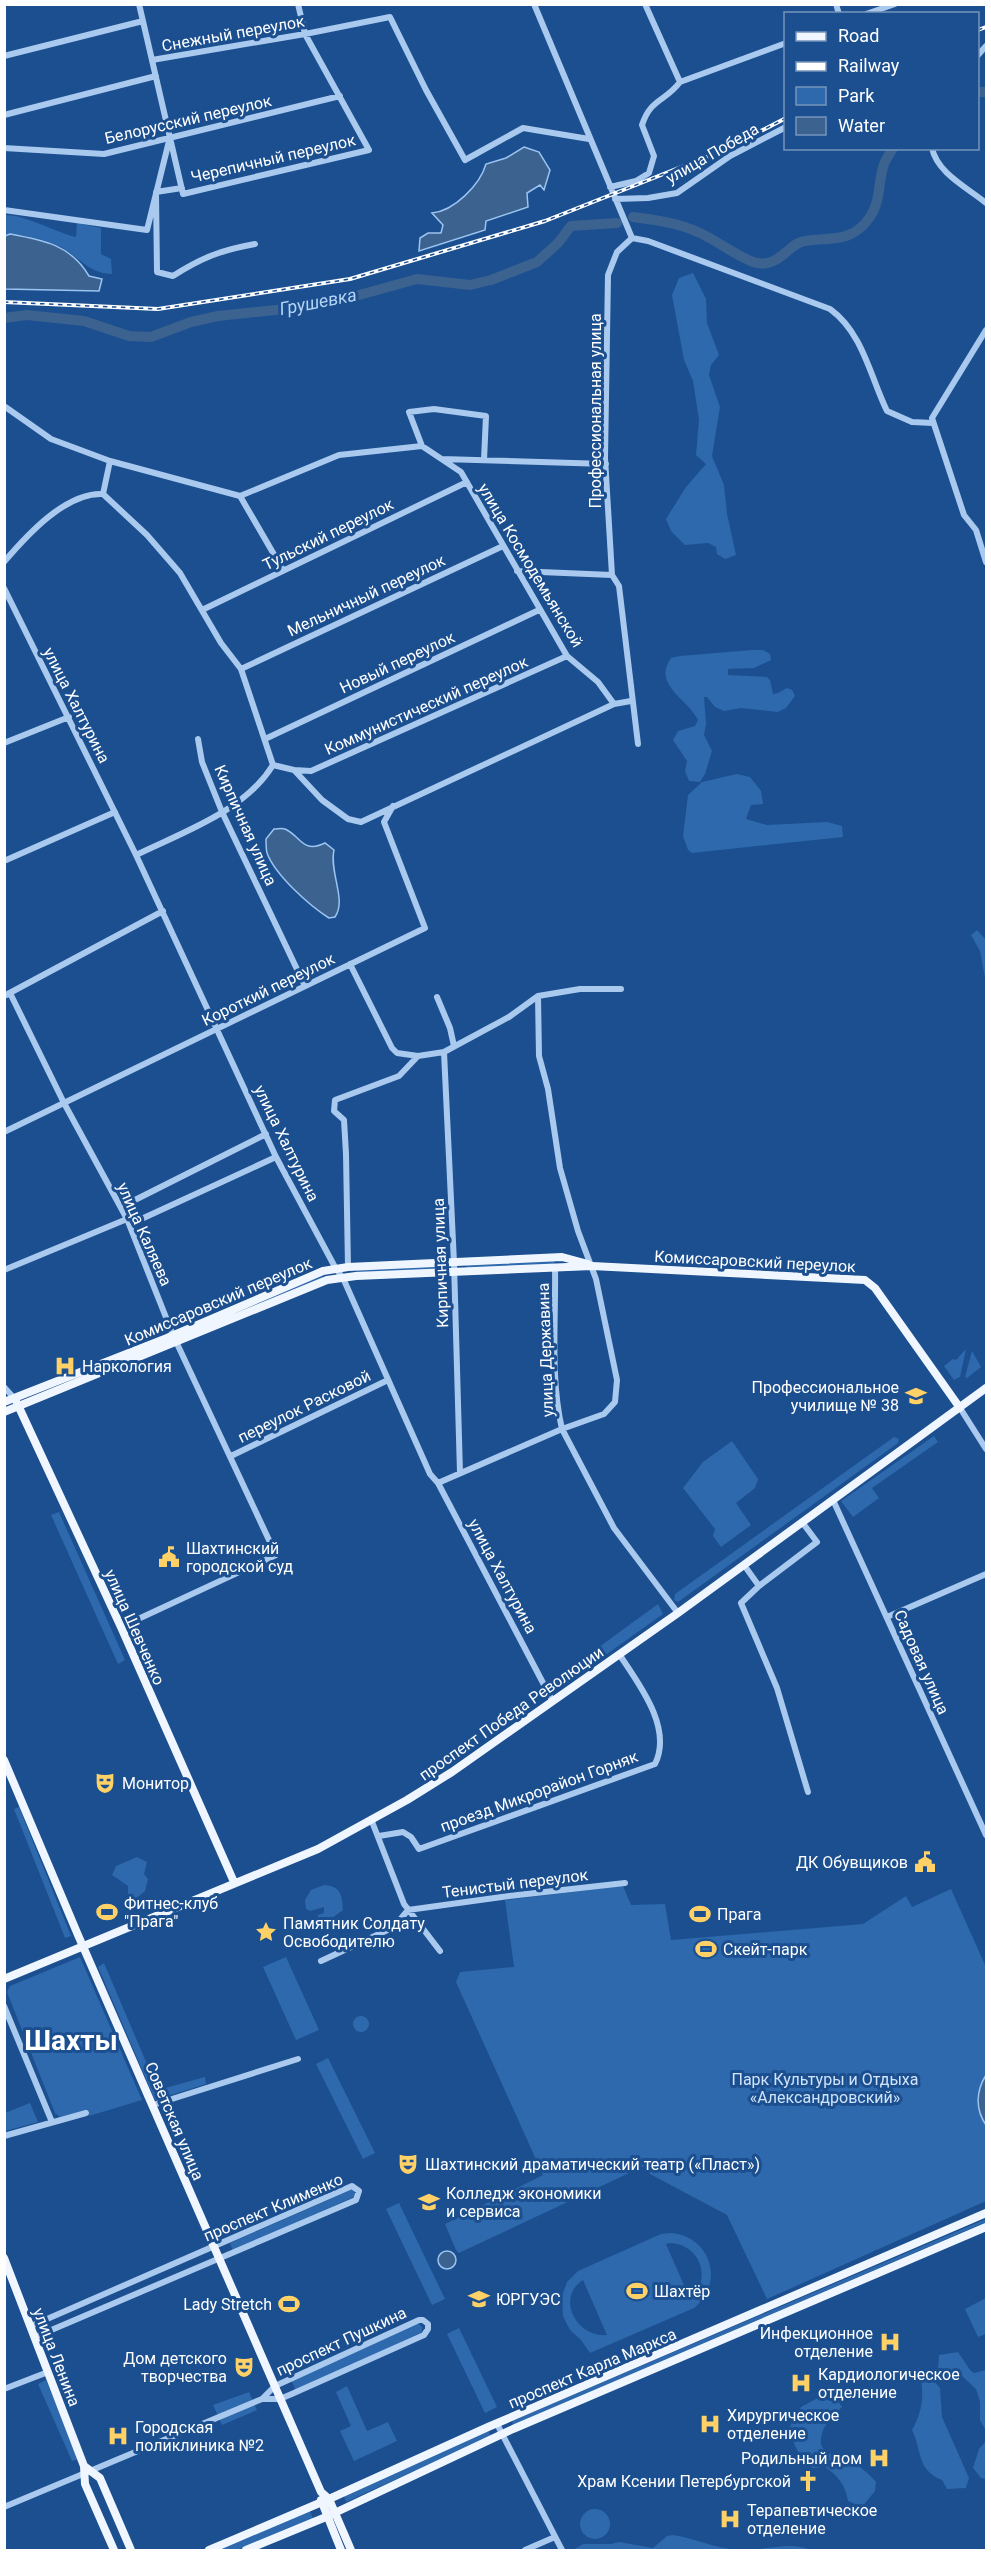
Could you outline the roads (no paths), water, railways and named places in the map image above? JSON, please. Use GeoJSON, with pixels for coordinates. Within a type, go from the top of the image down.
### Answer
{"type":"FeatureCollection","features":[{"type":"Feature","properties":{"kind":"main road","name":"Комиссаровский переулок"},"geometry":{"type":"LineString","coordinates":[[4,1412],[175,1339],[323,1271],[348,1267],[562,1257],[579,1260],[592,1266]]}},
{"type":"Feature","properties":{"kind":"main road","name":"Комиссаровский переулок"},"geometry":{"type":"LineString","coordinates":[[4,1402],[327,1280],[592,1266],[866,1280],[875,1288],[960,1408]]}},
{"type":"Feature","properties":{"kind":"main road","name":"проспект Победа Революции"},"geometry":{"type":"LineString","coordinates":[[4,1979],[318,1849],[452,1772],[678,1613],[987,1388]]}},
{"type":"Feature","properties":{"kind":"main road","name":"улица Шевченко"},"geometry":{"type":"LineString","coordinates":[[14,1398],[20,1406],[121,1627],[234,1882]]}},
{"type":"Feature","properties":{"kind":"main road","name":"Советская улица"},"geometry":{"type":"LineString","coordinates":[[4,1760],[321,2493],[321,2503],[341,2550]]}},
{"type":"Feature","properties":{"kind":"main road","name":"проспект Карла Маркса"},"geometry":{"type":"LineString","coordinates":[[209,2550],[987,2213]]}},
{"type":"Feature","properties":{"kind":"main road","name":"проспект Карла Маркса"},"geometry":{"type":"LineString","coordinates":[[246,2550],[326,2517],[502,2434],[987,2227]]}},
{"type":"Feature","properties":{"kind":"main road","name":"улица Ленина"},"geometry":{"type":"LineString","coordinates":[[4,2258],[87,2470],[85,2484],[114,2550]]}},
{"type":"Feature","properties":{"kind":"main road","name":"улица Ленина"},"geometry":{"type":"LineString","coordinates":[[87,2470],[100,2478],[131,2550]]}},
{"type":"Feature","properties":{"kind":"main road","name":"Советская улица"},"geometry":{"type":"LineString","coordinates":[[321,2493],[329,2499],[351,2550]]}},
{"type":"Feature","properties":{"kind":"street"},"geometry":{"type":"LineString","coordinates":[[139,4],[182,191]]}},
{"type":"Feature","properties":{"kind":"street"},"geometry":{"type":"LineString","coordinates":[[298,4],[305,34],[340,96]]}},
{"type":"Feature","properties":{"kind":"street"},"geometry":{"type":"LineString","coordinates":[[534,4],[632,238],[648,241],[830,309],[843,319],[851,331],[873,373],[886,411],[912,422],[933,423]]}},
{"type":"Feature","properties":{"kind":"street"},"geometry":{"type":"LineString","coordinates":[[645,4],[680,82]]}},
{"type":"Feature","properties":{"kind":"street"},"geometry":{"type":"LineString","coordinates":[[872,12],[895,4]]}},
{"type":"Feature","properties":{"kind":"street","name":"Снежный переулок"},"geometry":{"type":"LineString","coordinates":[[152,60],[390,17],[426,90],[465,160],[523,128],[589,138]]}},
{"type":"Feature","properties":{"kind":"street"},"geometry":{"type":"LineString","coordinates":[[4,56],[143,21]]}},
{"type":"Feature","properties":{"kind":"street"},"geometry":{"type":"LineString","coordinates":[[610,187],[636,181],[649,173],[654,156],[642,125],[648,109],[673,91],[680,82],[784,44]]}},
{"type":"Feature","properties":{"kind":"street","name":"Снежный переулок"},"geometry":{"type":"LineString","coordinates":[[4,115],[156,76]]}},
{"type":"Feature","properties":{"kind":"street","name":"Белорусский переулок"},"geometry":{"type":"LineString","coordinates":[[4,148],[104,154],[340,96]]}},
{"type":"Feature","properties":{"kind":"street","name":"Черепичный переулок"},"geometry":{"type":"LineString","coordinates":[[156,192],[182,191],[369,150],[340,96]]}},
{"type":"Feature","properties":{"kind":"street","name":"улица Победа"},"geometry":{"type":"LineString","coordinates":[[615,199],[648,198],[677,193],[730,156],[784,128]]}},
{"type":"Feature","properties":{"kind":"street"},"geometry":{"type":"LineString","coordinates":[[4,210],[147,230],[170,137]]}},
{"type":"Feature","properties":{"kind":"street"},"geometry":{"type":"LineString","coordinates":[[933,150],[936,161],[945,171],[987,203]]}},
{"type":"Feature","properties":{"kind":"street"},"geometry":{"type":"LineString","coordinates":[[156,192],[157,272],[173,276],[197,260],[221,250],[255,244]]}},
{"type":"Feature","properties":{"kind":"street","name":"Профессиональная улица"},"geometry":{"type":"LineString","coordinates":[[632,238],[617,252],[608,275],[606,465],[612,575],[619,586],[631,701],[638,744]]}},
{"type":"Feature","properties":{"kind":"street"},"geometry":{"type":"LineString","coordinates":[[987,330],[932,418],[964,515],[976,530],[987,562]]}},
{"type":"Feature","properties":{"kind":"street"},"geometry":{"type":"LineString","coordinates":[[4,406],[51,439],[110,461],[240,496],[339,455],[422,446]]}},
{"type":"Feature","properties":{"kind":"street","name":"улица Космодемьянской"},"geometry":{"type":"LineString","coordinates":[[484,460],[486,416],[434,409],[409,411],[422,446],[461,472],[567,656],[598,682],[614,704]]}},
{"type":"Feature","properties":{"kind":"street"},"geometry":{"type":"LineString","coordinates":[[441,459],[606,465]]}},
{"type":"Feature","properties":{"kind":"street"},"geometry":{"type":"LineString","coordinates":[[103,494],[110,461]]}},
{"type":"Feature","properties":{"kind":"street","name":"Тульский переулок"},"geometry":{"type":"LineString","coordinates":[[201,610],[466,482]]}},
{"type":"Feature","properties":{"kind":"street"},"geometry":{"type":"LineString","coordinates":[[4,562],[45,517],[91,493],[103,494],[147,535],[180,573],[221,643],[241,669],[273,765]]}},
{"type":"Feature","properties":{"kind":"street"},"geometry":{"type":"LineString","coordinates":[[240,496],[283,570]]}},
{"type":"Feature","properties":{"kind":"street","name":"Мельничный переулок"},"geometry":{"type":"LineString","coordinates":[[241,669],[503,546]]}},
{"type":"Feature","properties":{"kind":"street"},"geometry":{"type":"LineString","coordinates":[[517,571],[612,575]]}},
{"type":"Feature","properties":{"kind":"street","name":"улица Халтурина"},"geometry":{"type":"LineString","coordinates":[[5,591],[163,911],[276,1157],[336,1269],[344,1278],[430,1474],[438,1483],[552,1700]]}},
{"type":"Feature","properties":{"kind":"street","name":"Новый переулок"},"geometry":{"type":"LineString","coordinates":[[265,739],[539,610]]}},
{"type":"Feature","properties":{"kind":"street","name":"Коммунистический переулок"},"geometry":{"type":"LineString","coordinates":[[294,770],[311,771],[567,656]]}},
{"type":"Feature","properties":{"kind":"street"},"geometry":{"type":"LineString","coordinates":[[273,765],[294,770],[322,800],[348,819],[361,822],[614,704],[631,701]]}},
{"type":"Feature","properties":{"kind":"street"},"geometry":{"type":"LineString","coordinates":[[4,743],[69,717]]}},
{"type":"Feature","properties":{"kind":"street","name":"Кирпичная улица"},"geometry":{"type":"LineString","coordinates":[[198,739],[202,762],[222,812],[305,986]]}},
{"type":"Feature","properties":{"kind":"street"},"geometry":{"type":"LineString","coordinates":[[136,855],[222,812],[257,788],[273,765]]}},
{"type":"Feature","properties":{"kind":"street","name":"Короткий переулок"},"geometry":{"type":"LineString","coordinates":[[4,1132],[425,928],[384,822],[393,806]]}},
{"type":"Feature","properties":{"kind":"street"},"geometry":{"type":"LineString","coordinates":[[4,861],[115,812]]}},
{"type":"Feature","properties":{"kind":"street"},"geometry":{"type":"LineString","coordinates":[[7,995],[163,911]]}},
{"type":"Feature","properties":{"kind":"street"},"geometry":{"type":"LineString","coordinates":[[350,964],[392,1048],[397,1053],[418,1056],[444,1052],[509,1017],[538,996],[580,989],[621,989]]}},
{"type":"Feature","properties":{"kind":"street","name":"улица Каляева"},"geometry":{"type":"LineString","coordinates":[[7,995],[127,1219],[175,1339],[276,1555],[121,1627]]}},
{"type":"Feature","properties":{"kind":"street"},"geometry":{"type":"LineString","coordinates":[[438,1483],[562,1429],[604,1414],[611,1408],[617,1393],[617,1380],[592,1266],[578,1231],[560,1168],[548,1089],[539,1056],[538,996]]}},
{"type":"Feature","properties":{"kind":"street"},"geometry":{"type":"LineString","coordinates":[[437,997],[450,1028],[454,1046]]}},
{"type":"Feature","properties":{"kind":"street","name":"Кирпичная улица"},"geometry":{"type":"LineString","coordinates":[[444,1052],[454,1263],[460,1473]]}},
{"type":"Feature","properties":{"kind":"street","name":"улица Халтурина"},"geometry":{"type":"LineString","coordinates":[[348,1267],[344,1120],[334,1111],[335,1100],[399,1076],[418,1056]]}},
{"type":"Feature","properties":{"kind":"street"},"geometry":{"type":"LineString","coordinates":[[121,1207],[266,1134]]}},
{"type":"Feature","properties":{"kind":"street"},"geometry":{"type":"LineString","coordinates":[[4,1270],[127,1219],[137,1221],[276,1157]]}},
{"type":"Feature","properties":{"kind":"street","name":"улица Державина"},"geometry":{"type":"LineString","coordinates":[[555,1268],[556,1368],[558,1414],[562,1429],[614,1528],[678,1613]]}},
{"type":"Feature","properties":{"kind":"street","name":"переулок Расковой"},"geometry":{"type":"LineString","coordinates":[[231,1456],[388,1380]]}},
{"type":"Feature","properties":{"kind":"street","name":"улица Шевченко"},"geometry":{"type":"LineString","coordinates":[[4,1387],[14,1398]]}},
{"type":"Feature","properties":{"kind":"street"},"geometry":{"type":"LineString","coordinates":[[960,1408],[987,1449]]}},
{"type":"Feature","properties":{"kind":"street","name":"Садовая улица"},"geometry":{"type":"LineString","coordinates":[[832,1500],[987,1835]]}},
{"type":"Feature","properties":{"kind":"street"},"geometry":{"type":"LineString","coordinates":[[802,1522],[817,1542],[759,1586],[741,1603],[777,1688],[808,1792]]}},
{"type":"Feature","properties":{"kind":"street"},"geometry":{"type":"LineString","coordinates":[[744,1565],[759,1586]]}},
{"type":"Feature","properties":{"kind":"street"},"geometry":{"type":"LineString","coordinates":[[887,1617],[987,1574]]}},
{"type":"Feature","properties":{"kind":"street","name":"проезд Микрорайон Горняк"},"geometry":{"type":"LineString","coordinates":[[379,1836],[403,1832],[411,1837],[419,1849],[655,1764],[662,1745],[657,1723],[619,1654]]}},
{"type":"Feature","properties":{"kind":"street"},"geometry":{"type":"LineString","coordinates":[[371,1819],[404,1904],[440,1951]]}},
{"type":"Feature","properties":{"kind":"street","name":"Тенистый переулок"},"geometry":{"type":"LineString","coordinates":[[408,1910],[487,1898],[625,1883]]}},
{"type":"Feature","properties":{"kind":"street"},"geometry":{"type":"LineString","coordinates":[[321,1961],[394,1927],[408,1910]]}},
{"type":"Feature","properties":{"kind":"street"},"geometry":{"type":"LineString","coordinates":[[4,2006],[52,2122]]}},
{"type":"Feature","properties":{"kind":"street"},"geometry":{"type":"LineString","coordinates":[[153,2105],[298,2059]]}},
{"type":"Feature","properties":{"kind":"street"},"geometry":{"type":"LineString","coordinates":[[4,2136],[86,2113]]}},
{"type":"Feature","properties":{"kind":"street","name":"проспект Клименко"},"geometry":{"type":"LineString","coordinates":[[31,2326],[352,2186],[359,2191],[356,2200],[35,2337]]}},
{"type":"Feature","properties":{"kind":"street","name":"проспект Пушкина"},"geometry":{"type":"LineString","coordinates":[[4,2507],[87,2470],[262,2399],[280,2399],[424,2335],[428,2324],[419,2320],[274,2386],[262,2399]]}},
{"type":"Feature","properties":{"kind":"street"},"geometry":{"type":"LineString","coordinates":[[4,2389],[48,2372]]}},
{"type":"Feature","properties":{"kind":"street"},"geometry":{"type":"LineString","coordinates":[[497,2424],[561,2550]]}},
{"type":"Feature","properties":{"kind":"street"},"geometry":{"type":"LineString","coordinates":[[525,2550],[555,2537]]}},
{"type":"Feature","properties":{"kind":"water"},"geometry":{"type":"Polygon","coordinates":[[[524,147],[539,152],[550,170],[544,190],[540,185],[527,193],[528,207],[486,221],[485,230],[419,251],[420,238],[428,233],[441,233],[443,225],[432,213],[449,207],[465,196],[478,180],[486,164],[506,158],[524,147]]]}},
{"type":"Feature","properties":{"kind":"water"},"geometry":{"type":"Polygon","coordinates":[[[10,234],[45,242],[65,251],[74,257],[89,276],[102,279],[99,291],[5,289],[5,236],[10,234]]]}},
{"type":"Feature","properties":{"kind":"water"},"geometry":{"type":"Polygon","coordinates":[[[274,829],[285,829],[306,845],[317,846],[325,843],[334,850],[334,867],[339,894],[335,917],[329,918],[312,906],[277,871],[266,848],[266,839],[274,829]]]}},
{"type":"Feature","properties":{"kind":"water"},"geometry":{"type":"Polygon","coordinates":[[[986,2075],[986,2125],[980,2113],[978,2100],[980,2087],[986,2075]]]}},
{"type":"Feature","properties":{"kind":"water"},"geometry":{"type":"Polygon","coordinates":[[[447,2251],[453,2254],[456,2260],[453,2266],[447,2269],[441,2266],[438,2260],[441,2254],[447,2251]]]}},
{"type":"Feature","properties":{"kind":"waterway","name":"Грушевка"},"geometry":{"type":"LineString","coordinates":[[979,92],[986,92]]}},
{"type":"Feature","properties":{"kind":"waterway","name":"Грушевка"},"geometry":{"type":"LineString","coordinates":[[633,217],[684,227],[706,236],[751,261],[765,264],[772,262],[800,242],[849,235],[863,225],[874,211],[884,164],[892,150]]}},
{"type":"Feature","properties":{"kind":"waterway","name":"Грушевка"},"geometry":{"type":"LineString","coordinates":[[4,318],[27,315],[84,321],[129,336],[151,337],[191,322],[218,316],[323,305],[417,279],[470,285],[491,280],[537,262],[558,243],[571,226],[617,223]]}},
{"type":"Feature","properties":{"kind":"railway"},"geometry":{"type":"LineString","coordinates":[[979,30],[986,27]]}},
{"type":"Feature","properties":{"kind":"railway"},"geometry":{"type":"LineString","coordinates":[[4,302],[158,309],[350,279],[545,221],[724,150],[784,119]]}},
{"type":"Feature","properties":{"kind":"place","name":"Наркология"},"geometry":{"type":"Point","coordinates":[65,1366]}},
{"type":"Feature","properties":{"kind":"place","name":"Профессиональное училище № 38"},"geometry":{"type":"Point","coordinates":[916,1396]}},
{"type":"Feature","properties":{"kind":"place","name":"Шахтинский городской суд"},"geometry":{"type":"Point","coordinates":[169,1557]}},
{"type":"Feature","properties":{"kind":"place","name":"Монитор"},"geometry":{"type":"Point","coordinates":[105,1783]}},
{"type":"Feature","properties":{"kind":"place","name":"ДК Обувщиков"},"geometry":{"type":"Point","coordinates":[925,1862]}},
{"type":"Feature","properties":{"kind":"place","name":"Фитнес-клуб \"Прага\""},"geometry":{"type":"Point","coordinates":[107,1912]}},
{"type":"Feature","properties":{"kind":"place","name":"Прага"},"geometry":{"type":"Point","coordinates":[700,1914]}},
{"type":"Feature","properties":{"kind":"place","name":"Памятник Солдату Освободителю"},"geometry":{"type":"Point","coordinates":[266,1932]}},
{"type":"Feature","properties":{"kind":"place","name":"Скейт-парк"},"geometry":{"type":"Point","coordinates":[706,1949]}},
{"type":"Feature","properties":{"kind":"place","name":"Шахтинский драматический театр («Пласт»)"},"geometry":{"type":"Point","coordinates":[408,2164]}},
{"type":"Feature","properties":{"kind":"place","name":"Колледж экономики и сервиса"},"geometry":{"type":"Point","coordinates":[429,2202]}},
{"type":"Feature","properties":{"kind":"place","name":"Шахтёр"},"geometry":{"type":"Point","coordinates":[637,2291]}},
{"type":"Feature","properties":{"kind":"place","name":"ЮРГУЭС"},"geometry":{"type":"Point","coordinates":[479,2299]}},
{"type":"Feature","properties":{"kind":"place","name":"Lady Stretch"},"geometry":{"type":"Point","coordinates":[289,2304]}},
{"type":"Feature","properties":{"kind":"place","name":"Инфекционное отделение"},"geometry":{"type":"Point","coordinates":[890,2342]}},
{"type":"Feature","properties":{"kind":"place","name":"Дом детского творчества"},"geometry":{"type":"Point","coordinates":[244,2367]}},
{"type":"Feature","properties":{"kind":"place","name":"Кардиологическое отделение"},"geometry":{"type":"Point","coordinates":[801,2383]}},
{"type":"Feature","properties":{"kind":"place","name":"Хирургическое отделение"},"geometry":{"type":"Point","coordinates":[710,2424]}},
{"type":"Feature","properties":{"kind":"place","name":"Городская поликлиника №2"},"geometry":{"type":"Point","coordinates":[118,2436]}},
{"type":"Feature","properties":{"kind":"place","name":"Родильный дом"},"geometry":{"type":"Point","coordinates":[879,2458]}},
{"type":"Feature","properties":{"kind":"place","name":"Храм Ксении Петербургской"},"geometry":{"type":"Point","coordinates":[808,2481]}},
{"type":"Feature","properties":{"kind":"place","name":"Терапевтическое отделение"},"geometry":{"type":"Point","coordinates":[730,2519]}},
{"type":"Feature","properties":{"kind":"district","name":"Шахты"},"geometry":{"type":"Point","coordinates":[71,2040]}},
{"type":"Feature","properties":{"kind":"park label","name":"Парк Культуры и Отдыха «Александровский»"},"geometry":{"type":"Point","coordinates":[825,2088]}}]}
